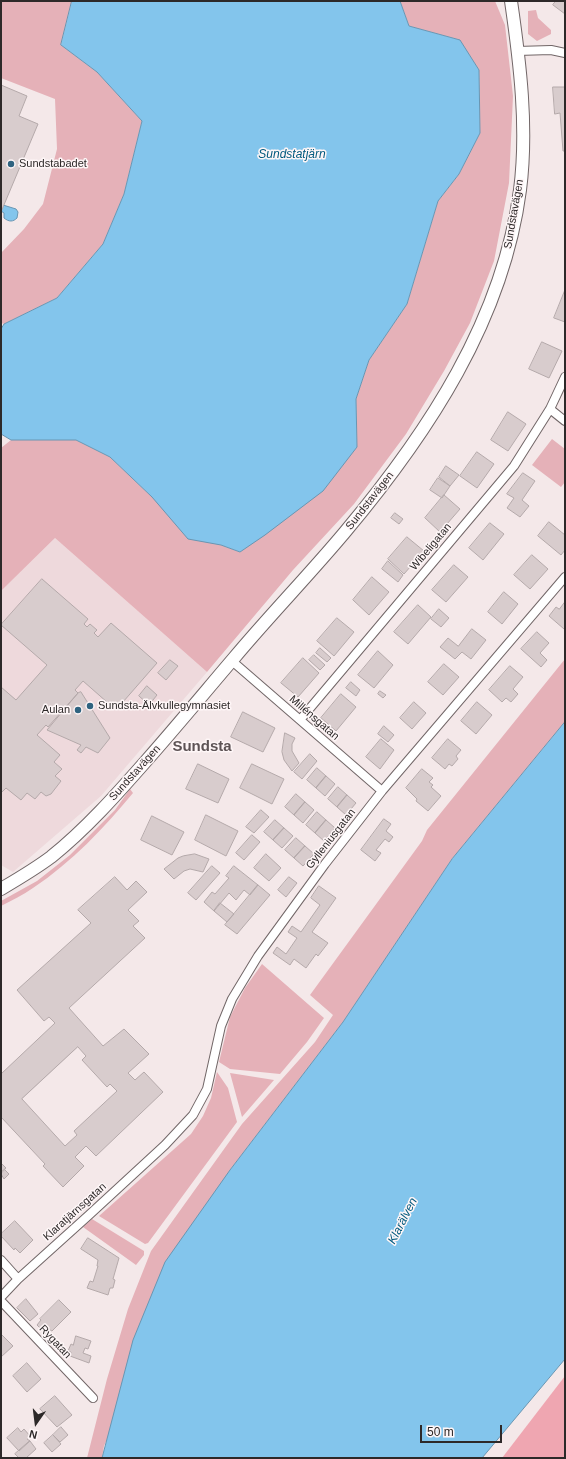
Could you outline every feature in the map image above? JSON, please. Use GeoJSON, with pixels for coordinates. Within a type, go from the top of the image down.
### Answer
{"type":"FeatureCollection","features":[{"type":"Feature","properties":{"kind":"street","name":"Sundstavägen"},"geometry":{"type":"LineString","coordinates":[[1,889],[24,876],[51,856],[99,813],[343,535],[404,458],[432,417],[465,358],[506,260],[520,189],[522,109],[518,51],[511,1]]}},
{"type":"Feature","properties":{"kind":"street"},"geometry":{"type":"LineString","coordinates":[[518,51],[551,50],[565,53]]}},
{"type":"Feature","properties":{"kind":"street","name":"Wibeligatan"},"geometry":{"type":"LineString","coordinates":[[300,720],[514,466],[550,409],[565,377]]}},
{"type":"Feature","properties":{"kind":"street"},"geometry":{"type":"LineString","coordinates":[[550,409],[565,421]]}},
{"type":"Feature","properties":{"kind":"street","name":"Gylleniusgatan"},"geometry":{"type":"LineString","coordinates":[[165,1144],[193,1115],[207,1089],[221,1026],[232,999],[248,970],[325,864],[382,791],[565,577]]}},
{"type":"Feature","properties":{"kind":"street","name":"Millénsgatan"},"geometry":{"type":"LineString","coordinates":[[232,661],[382,791]]}},
{"type":"Feature","properties":{"kind":"street","name":"Klaratjärnsgatan"},"geometry":{"type":"LineString","coordinates":[[1,1297],[18,1278],[89,1215],[165,1144]]}},
{"type":"Feature","properties":{"kind":"street"},"geometry":{"type":"LineString","coordinates":[[1,1260],[18,1278]]}},
{"type":"Feature","properties":{"kind":"street","name":"Rygatan"},"geometry":{"type":"LineString","coordinates":[[1,1301],[93,1398]]}},
{"type":"Feature","properties":{"kind":"shaded area"},"geometry":{"type":"Polygon","coordinates":[[[1,1],[72,1],[61,45],[97,72],[142,121],[124,194],[103,244],[57,298],[4,324],[1,323],[1,253],[24,229],[43,204],[57,149],[55,99],[1,78],[1,1]]]}},
{"type":"Feature","properties":{"kind":"shaded area"},"geometry":{"type":"Polygon","coordinates":[[[400,1],[495,1],[505,25],[513,96],[509,183],[494,261],[470,323],[444,371],[406,434],[354,504],[293,570],[207,672],[55,538],[1,591],[1,448],[11,440],[76,440],[110,457],[152,497],[221,545],[240,552],[357,447],[356,399],[369,360],[407,304],[438,201],[459,174],[480,133],[479,70],[459,40],[409,26],[400,1]]]}},
{"type":"Feature","properties":{"kind":"shaded area"},"geometry":{"type":"Polygon","coordinates":[[[536,10],[538,18],[551,30],[551,34],[537,41],[528,34],[528,11],[536,10]]]}},
{"type":"Feature","properties":{"kind":"shaded area"},"geometry":{"type":"Polygon","coordinates":[[[552,439],[565,449],[565,482],[561,487],[532,465],[552,439]]]}},
{"type":"Feature","properties":{"kind":"shaded area","name":"Sundsta-Älvkullegymnasiet"},"geometry":{"type":"Polygon","coordinates":[[[55,538],[207,672],[101,796],[13,872],[1,865],[1,591],[55,538]]]}},
{"type":"Feature","properties":{"kind":"shaded area"},"geometry":{"type":"Polygon","coordinates":[[[565,659],[565,722],[452,859],[343,1022],[230,1170],[104,1446],[102,1458],[87,1458],[107,1379],[128,1309],[151,1251],[242,1124],[315,1042],[333,1015],[310,995],[422,841],[427,830],[565,659]]]}},
{"type":"Feature","properties":{"kind":"shaded area"},"geometry":{"type":"Polygon","coordinates":[[[130,789],[133,793],[99,832],[74,856],[33,888],[1,906],[1,901],[37,881],[70,855],[115,810],[130,789]]]}},
{"type":"Feature","properties":{"kind":"shaded area"},"geometry":{"type":"Polygon","coordinates":[[[262,964],[324,1018],[307,1042],[280,1074],[230,1069],[219,1062],[230,1017],[245,988],[262,964]]]}},
{"type":"Feature","properties":{"kind":"shaded area"},"geometry":{"type":"Polygon","coordinates":[[[217,1072],[228,1088],[237,1122],[148,1243],[145,1244],[99,1216],[191,1134],[203,1116],[211,1098],[217,1072]]]}},
{"type":"Feature","properties":{"kind":"shaded area"},"geometry":{"type":"Polygon","coordinates":[[[230,1073],[274,1080],[242,1117],[230,1073]]]}},
{"type":"Feature","properties":{"kind":"shaded area"},"geometry":{"type":"Polygon","coordinates":[[[92,1219],[144,1251],[144,1255],[136,1265],[83,1227],[92,1219]]]}},
{"type":"Feature","properties":{"kind":"shaded area"},"geometry":{"type":"Polygon","coordinates":[[[565,1376],[565,1458],[502,1458],[565,1376]]]}},
{"type":"Feature","properties":{"kind":"water","name":"Sundstatjärn"},"geometry":{"type":"Polygon","coordinates":[[[72,1],[400,1],[409,26],[460,40],[479,70],[480,133],[459,174],[438,201],[407,304],[369,360],[356,399],[357,447],[323,491],[240,552],[221,545],[188,539],[152,497],[110,457],[76,440],[11,440],[1,434],[1,329],[4,324],[57,298],[103,244],[124,194],[142,121],[97,72],[61,45],[72,1]]]}},
{"type":"Feature","properties":{"kind":"water"},"geometry":{"type":"Polygon","coordinates":[[[3,205],[16,209],[18,212],[17,218],[11,221],[4,218],[4,213],[1,211],[3,205]]]}},
{"type":"Feature","properties":{"kind":"water","name":"Klarälven"},"geometry":{"type":"Polygon","coordinates":[[[565,722],[565,1359],[482,1458],[102,1458],[133,1340],[165,1262],[230,1170],[343,1022],[452,859],[565,722]]]}},
{"type":"Feature","properties":{"kind":"building"},"geometry":{"type":"Polygon","coordinates":[[[556,1],[565,1],[565,14],[553,5],[556,1]]]}},
{"type":"Feature","properties":{"kind":"building","name":"Sundstabadet"},"geometry":{"type":"Polygon","coordinates":[[[1,85],[27,96],[19,116],[38,124],[1,212],[1,85]]]}},
{"type":"Feature","properties":{"kind":"building"},"geometry":{"type":"Polygon","coordinates":[[[553,87],[565,87],[565,151],[563,151],[560,113],[555,114],[553,87]]]}},
{"type":"Feature","properties":{"kind":"building"},"geometry":{"type":"Polygon","coordinates":[[[565,290],[565,322],[554,318],[565,290]]]}},
{"type":"Feature","properties":{"kind":"building"},"geometry":{"type":"Polygon","coordinates":[[[542,342],[562,351],[549,378],[529,369],[542,342]]]}},
{"type":"Feature","properties":{"kind":"building"},"geometry":{"type":"Polygon","coordinates":[[[508,412],[526,424],[508,451],[491,440],[508,412]]]}},
{"type":"Feature","properties":{"kind":"building"},"geometry":{"type":"Polygon","coordinates":[[[477,452],[494,464],[477,488],[460,476],[477,452]]]}},
{"type":"Feature","properties":{"kind":"building"},"geometry":{"type":"Polygon","coordinates":[[[446,466],[459,475],[450,486],[439,477],[446,466]]]}},
{"type":"Feature","properties":{"kind":"building"},"geometry":{"type":"Polygon","coordinates":[[[523,473],[535,481],[522,500],[529,506],[520,517],[507,508],[514,498],[507,494],[523,473]]]}},
{"type":"Feature","properties":{"kind":"building"},"geometry":{"type":"Polygon","coordinates":[[[438,478],[450,486],[442,498],[430,490],[438,478]]]}},
{"type":"Feature","properties":{"kind":"building"},"geometry":{"type":"Polygon","coordinates":[[[444,495],[460,509],[440,532],[425,518],[444,495]]]}},
{"type":"Feature","properties":{"kind":"building"},"geometry":{"type":"Polygon","coordinates":[[[395,513],[403,519],[399,524],[391,518],[395,513]]]}},
{"type":"Feature","properties":{"kind":"building"},"geometry":{"type":"Polygon","coordinates":[[[549,522],[565,535],[565,550],[561,555],[538,536],[549,522]]]}},
{"type":"Feature","properties":{"kind":"building"},"geometry":{"type":"Polygon","coordinates":[[[490,523],[504,534],[483,560],[469,548],[490,523]]]}},
{"type":"Feature","properties":{"kind":"building"},"geometry":{"type":"Polygon","coordinates":[[[407,537],[424,551],[404,574],[388,559],[407,537]]]}},
{"type":"Feature","properties":{"kind":"building"},"geometry":{"type":"Polygon","coordinates":[[[532,555],[548,569],[530,589],[514,575],[532,555]]]}},
{"type":"Feature","properties":{"kind":"building"},"geometry":{"type":"Polygon","coordinates":[[[388,561],[403,575],[398,582],[382,569],[388,561]]]}},
{"type":"Feature","properties":{"kind":"building"},"geometry":{"type":"Polygon","coordinates":[[[454,565],[468,577],[446,602],[432,590],[454,565]]]}},
{"type":"Feature","properties":{"kind":"building"},"geometry":{"type":"Polygon","coordinates":[[[372,577],[389,592],[369,615],[353,600],[372,577]]]}},
{"type":"Feature","properties":{"kind":"building","name":"Sundsta-Älvkullegymnasiet"},"geometry":{"type":"Polygon","coordinates":[[[42,579],[88,619],[84,624],[87,627],[90,624],[97,630],[94,633],[98,637],[111,623],[157,663],[116,710],[83,681],[75,690],[78,693],[48,727],[46,725],[37,735],[60,755],[54,762],[62,769],[55,776],[61,781],[51,794],[46,796],[41,792],[35,799],[27,793],[21,800],[6,788],[1,793],[1,687],[16,700],[47,665],[1,625],[42,579]]]}},
{"type":"Feature","properties":{"kind":"building"},"geometry":{"type":"Polygon","coordinates":[[[504,592],[518,604],[502,624],[488,612],[504,592]]]}},
{"type":"Feature","properties":{"kind":"building"},"geometry":{"type":"Polygon","coordinates":[[[565,602],[564,629],[549,616],[556,607],[559,609],[565,602]]]}},
{"type":"Feature","properties":{"kind":"building"},"geometry":{"type":"Polygon","coordinates":[[[418,605],[431,617],[408,644],[394,632],[418,605]]]}},
{"type":"Feature","properties":{"kind":"building"},"geometry":{"type":"Polygon","coordinates":[[[439,609],[449,618],[441,627],[431,619],[439,609]]]}},
{"type":"Feature","properties":{"kind":"building"},"geometry":{"type":"Polygon","coordinates":[[[337,618],[354,632],[334,656],[317,641],[337,618]]]}},
{"type":"Feature","properties":{"kind":"building"},"geometry":{"type":"Polygon","coordinates":[[[472,629],[486,640],[471,659],[462,652],[455,659],[440,647],[448,638],[458,646],[472,629]]]}},
{"type":"Feature","properties":{"kind":"building"},"geometry":{"type":"Polygon","coordinates":[[[537,632],[549,643],[540,653],[547,660],[541,667],[521,649],[537,632]]]}},
{"type":"Feature","properties":{"kind":"building"},"geometry":{"type":"Polygon","coordinates":[[[320,648],[331,658],[327,662],[316,653],[320,648]]]}},
{"type":"Feature","properties":{"kind":"building"},"geometry":{"type":"Polygon","coordinates":[[[378,651],[393,665],[374,688],[358,675],[378,651]]]}},
{"type":"Feature","properties":{"kind":"building"},"geometry":{"type":"Polygon","coordinates":[[[314,655],[325,665],[320,670],[309,660],[314,655]]]}},
{"type":"Feature","properties":{"kind":"building"},"geometry":{"type":"Polygon","coordinates":[[[303,658],[319,673],[298,697],[281,683],[303,658]]]}},
{"type":"Feature","properties":{"kind":"building"},"geometry":{"type":"Polygon","coordinates":[[[170,660],[178,666],[166,680],[158,673],[170,660]]]}},
{"type":"Feature","properties":{"kind":"building"},"geometry":{"type":"Polygon","coordinates":[[[444,664],[459,677],[443,695],[428,682],[444,664]]]}},
{"type":"Feature","properties":{"kind":"building"},"geometry":{"type":"Polygon","coordinates":[[[510,666],[523,677],[513,689],[518,694],[511,702],[506,698],[502,702],[489,690],[510,666]]]}},
{"type":"Feature","properties":{"kind":"building"},"geometry":{"type":"Polygon","coordinates":[[[351,682],[360,690],[356,696],[346,688],[351,682]]]}},
{"type":"Feature","properties":{"kind":"building"},"geometry":{"type":"Polygon","coordinates":[[[147,686],[157,695],[149,705],[139,696],[147,686]]]}},
{"type":"Feature","properties":{"kind":"building"},"geometry":{"type":"Polygon","coordinates":[[[380,691],[386,695],[383,698],[378,694],[380,691]]]}},
{"type":"Feature","properties":{"kind":"building","name":"Aulan"},"geometry":{"type":"Polygon","coordinates":[[[81,692],[110,738],[98,753],[86,747],[81,753],[77,750],[81,745],[47,730],[78,693],[81,692]]]}},
{"type":"Feature","properties":{"kind":"building"},"geometry":{"type":"Polygon","coordinates":[[[341,694],[356,707],[336,731],[321,718],[341,694]]]}},
{"type":"Feature","properties":{"kind":"building"},"geometry":{"type":"Polygon","coordinates":[[[414,702],[426,713],[412,729],[400,718],[414,702]]]}},
{"type":"Feature","properties":{"kind":"building"},"geometry":{"type":"Polygon","coordinates":[[[477,702],[492,715],[476,734],[461,721],[477,702]]]}},
{"type":"Feature","properties":{"kind":"building"},"geometry":{"type":"Polygon","coordinates":[[[243,712],[275,728],[263,752],[231,737],[243,712]]]}},
{"type":"Feature","properties":{"kind":"building"},"geometry":{"type":"Polygon","coordinates":[[[384,726],[394,735],[388,742],[378,734],[384,726]]]}},
{"type":"Feature","properties":{"kind":"building"},"geometry":{"type":"Polygon","coordinates":[[[285,733],[295,738],[292,744],[292,751],[299,763],[292,771],[284,760],[282,752],[285,733]]]}},
{"type":"Feature","properties":{"kind":"building"},"geometry":{"type":"Polygon","coordinates":[[[381,739],[394,750],[380,769],[366,757],[381,739]]]}},
{"type":"Feature","properties":{"kind":"building"},"geometry":{"type":"Polygon","coordinates":[[[448,739],[461,750],[456,756],[458,759],[452,766],[449,764],[445,769],[432,758],[448,739]]]}},
{"type":"Feature","properties":{"kind":"building"},"geometry":{"type":"Polygon","coordinates":[[[310,754],[317,761],[302,779],[294,772],[310,754]]]}},
{"type":"Feature","properties":{"kind":"building"},"geometry":{"type":"Polygon","coordinates":[[[198,764],[229,779],[218,803],[186,789],[198,764]]]}},
{"type":"Feature","properties":{"kind":"building"},"geometry":{"type":"Polygon","coordinates":[[[252,764],[284,779],[272,804],[240,788],[252,764]]]}},
{"type":"Feature","properties":{"kind":"building"},"geometry":{"type":"Polygon","coordinates":[[[317,768],[326,776],[316,788],[307,780],[317,768]]]}},
{"type":"Feature","properties":{"kind":"building"},"geometry":{"type":"Polygon","coordinates":[[[422,769],[433,778],[429,782],[433,785],[431,787],[441,796],[428,811],[416,801],[417,799],[406,788],[422,769]]]}},
{"type":"Feature","properties":{"kind":"building"},"geometry":{"type":"Polygon","coordinates":[[[326,776],[335,784],[325,796],[316,788],[326,776]]]}},
{"type":"Feature","properties":{"kind":"building"},"geometry":{"type":"Polygon","coordinates":[[[338,787],[347,795],[337,807],[328,799],[338,787]]]}},
{"type":"Feature","properties":{"kind":"building"},"geometry":{"type":"Polygon","coordinates":[[[296,794],[305,802],[294,815],[285,807],[296,794]]]}},
{"type":"Feature","properties":{"kind":"building"},"geometry":{"type":"Polygon","coordinates":[[[347,795],[356,803],[346,815],[337,807],[347,795]]]}},
{"type":"Feature","properties":{"kind":"building"},"geometry":{"type":"Polygon","coordinates":[[[305,802],[314,810],[303,823],[294,815],[305,802]]]}},
{"type":"Feature","properties":{"kind":"building"},"geometry":{"type":"Polygon","coordinates":[[[261,810],[269,817],[254,833],[246,827],[261,810]]]}},
{"type":"Feature","properties":{"kind":"building"},"geometry":{"type":"Polygon","coordinates":[[[317,812],[326,820],[315,833],[306,825],[317,812]]]}},
{"type":"Feature","properties":{"kind":"building"},"geometry":{"type":"Polygon","coordinates":[[[206,815],[238,831],[226,856],[195,840],[206,815]]]}},
{"type":"Feature","properties":{"kind":"building"},"geometry":{"type":"Polygon","coordinates":[[[152,816],[184,832],[172,855],[141,840],[152,816]]]}},
{"type":"Feature","properties":{"kind":"building"},"geometry":{"type":"Polygon","coordinates":[[[384,819],[391,824],[386,831],[393,837],[389,842],[385,839],[376,850],[381,853],[375,861],[361,850],[384,819]]]}},
{"type":"Feature","properties":{"kind":"building"},"geometry":{"type":"Polygon","coordinates":[[[275,820],[284,828],[273,840],[264,832],[275,820]]]}},
{"type":"Feature","properties":{"kind":"building"},"geometry":{"type":"Polygon","coordinates":[[[326,820],[335,828],[324,841],[315,833],[326,820]]]}},
{"type":"Feature","properties":{"kind":"building"},"geometry":{"type":"Polygon","coordinates":[[[284,828],[293,836],[282,848],[273,840],[284,828]]]}},
{"type":"Feature","properties":{"kind":"building"},"geometry":{"type":"Polygon","coordinates":[[[252,835],[260,842],[244,860],[236,853],[252,835]]]}},
{"type":"Feature","properties":{"kind":"building"},"geometry":{"type":"Polygon","coordinates":[[[296,838],[305,846],[294,858],[285,850],[296,838]]]}},
{"type":"Feature","properties":{"kind":"building"},"geometry":{"type":"Polygon","coordinates":[[[305,846],[314,854],[303,866],[294,858],[305,846]]]}},
{"type":"Feature","properties":{"kind":"building"},"geometry":{"type":"Polygon","coordinates":[[[195,854],[209,859],[203,872],[190,869],[184,871],[174,879],[164,869],[178,858],[195,854]]]}},
{"type":"Feature","properties":{"kind":"building"},"geometry":{"type":"Polygon","coordinates":[[[266,854],[281,868],[269,881],[254,868],[266,854]]]}},
{"type":"Feature","properties":{"kind":"building"},"geometry":{"type":"Polygon","coordinates":[[[212,866],[220,873],[196,900],[188,893],[212,866]]]}},
{"type":"Feature","properties":{"kind":"building"},"geometry":{"type":"Polygon","coordinates":[[[234,866],[258,885],[250,895],[244,890],[236,900],[229,893],[214,911],[204,902],[212,892],[215,894],[229,878],[226,876],[234,866]]]}},
{"type":"Feature","properties":{"kind":"building"},"geometry":{"type":"Polygon","coordinates":[[[115,877],[127,890],[136,881],[147,892],[128,910],[139,921],[133,926],[145,938],[69,1008],[103,1046],[124,1029],[149,1054],[128,1073],[135,1080],[144,1072],[163,1092],[96,1156],[86,1146],[75,1157],[84,1166],[63,1187],[43,1166],[45,1164],[1,1117],[1,1074],[55,1023],[49,1017],[44,1021],[17,990],[91,923],[78,910],[115,877]],[[78,1047],[22,1099],[65,1146],[77,1135],[74,1131],[117,1091],[110,1084],[107,1087],[82,1060],[86,1056],[78,1047]]]}},
{"type":"Feature","properties":{"kind":"building"},"geometry":{"type":"Polygon","coordinates":[[[289,877],[297,883],[286,897],[278,890],[289,877]]]}},
{"type":"Feature","properties":{"kind":"building"},"geometry":{"type":"Polygon","coordinates":[[[258,885],[270,895],[237,934],[225,925],[258,885]]]}},
{"type":"Feature","properties":{"kind":"building"},"geometry":{"type":"Polygon","coordinates":[[[319,886],[336,898],[312,932],[328,943],[318,956],[316,954],[306,968],[294,959],[290,965],[273,953],[277,947],[286,954],[297,938],[288,932],[292,926],[301,932],[320,905],[311,898],[319,886]]]}},
{"type":"Feature","properties":{"kind":"building"},"geometry":{"type":"Polygon","coordinates":[[[220,903],[234,914],[227,922],[214,911],[220,903]]]}},
{"type":"Feature","properties":{"kind":"building"},"geometry":{"type":"Polygon","coordinates":[[[1,1163],[6,1168],[1,1172],[1,1163]]]}},
{"type":"Feature","properties":{"kind":"building"},"geometry":{"type":"Polygon","coordinates":[[[5,1170],[9,1174],[4,1179],[1,1174],[5,1170]]]}},
{"type":"Feature","properties":{"kind":"building"},"geometry":{"type":"Polygon","coordinates":[[[15,1221],[33,1240],[20,1253],[15,1248],[14,1250],[1,1236],[1,1234],[15,1221]]]}},
{"type":"Feature","properties":{"kind":"building"},"geometry":{"type":"Polygon","coordinates":[[[88,1238],[119,1258],[113,1279],[115,1280],[113,1288],[110,1288],[108,1295],[87,1288],[90,1281],[93,1282],[98,1266],[98,1260],[81,1249],[88,1238]]]}},
{"type":"Feature","properties":{"kind":"building"},"geometry":{"type":"Polygon","coordinates":[[[26,1299],[38,1314],[30,1321],[17,1308],[26,1299]]]}},
{"type":"Feature","properties":{"kind":"building"},"geometry":{"type":"Polygon","coordinates":[[[59,1300],[71,1312],[52,1331],[50,1330],[46,1334],[37,1325],[41,1320],[40,1319],[59,1300]]]}},
{"type":"Feature","properties":{"kind":"building"},"geometry":{"type":"Polygon","coordinates":[[[1,1334],[13,1346],[1,1357],[1,1334]]]}},
{"type":"Feature","properties":{"kind":"building"},"geometry":{"type":"Polygon","coordinates":[[[76,1336],[91,1341],[88,1349],[85,1348],[83,1353],[91,1356],[89,1363],[70,1356],[71,1352],[68,1351],[71,1344],[73,1345],[76,1336]]]}},
{"type":"Feature","properties":{"kind":"building"},"geometry":{"type":"Polygon","coordinates":[[[27,1363],[41,1379],[27,1392],[13,1376],[27,1363]]]}},
{"type":"Feature","properties":{"kind":"building"},"geometry":{"type":"Polygon","coordinates":[[[55,1396],[72,1415],[57,1427],[40,1409],[55,1396]]]}},
{"type":"Feature","properties":{"kind":"building"},"geometry":{"type":"Polygon","coordinates":[[[61,1427],[68,1435],[60,1442],[53,1435],[61,1427]]]}},
{"type":"Feature","properties":{"kind":"building"},"geometry":{"type":"Polygon","coordinates":[[[18,1428],[21,1432],[24,1429],[30,1436],[27,1439],[30,1441],[19,1451],[7,1438],[18,1428]]]}},
{"type":"Feature","properties":{"kind":"building"},"geometry":{"type":"Polygon","coordinates":[[[53,1435],[61,1444],[52,1452],[44,1443],[53,1435]]]}},
{"type":"Feature","properties":{"kind":"building"},"geometry":{"type":"Polygon","coordinates":[[[30,1441],[36,1449],[26,1458],[19,1458],[15,1454],[30,1441]]]}},
{"type":"Feature","properties":{"kind":"place","name":"Sundstabadet"},"geometry":{"type":"Point","coordinates":[11,164]}},
{"type":"Feature","properties":{"kind":"place","name":"Sundsta-Älvkullegymnasiet"},"geometry":{"type":"Point","coordinates":[90,706]}},
{"type":"Feature","properties":{"kind":"place","name":"Aulan"},"geometry":{"type":"Point","coordinates":[78,710]}},
{"type":"Feature","properties":{"kind":"district","name":"Sundsta"},"geometry":{"type":"Point","coordinates":[202,747]}}]}
